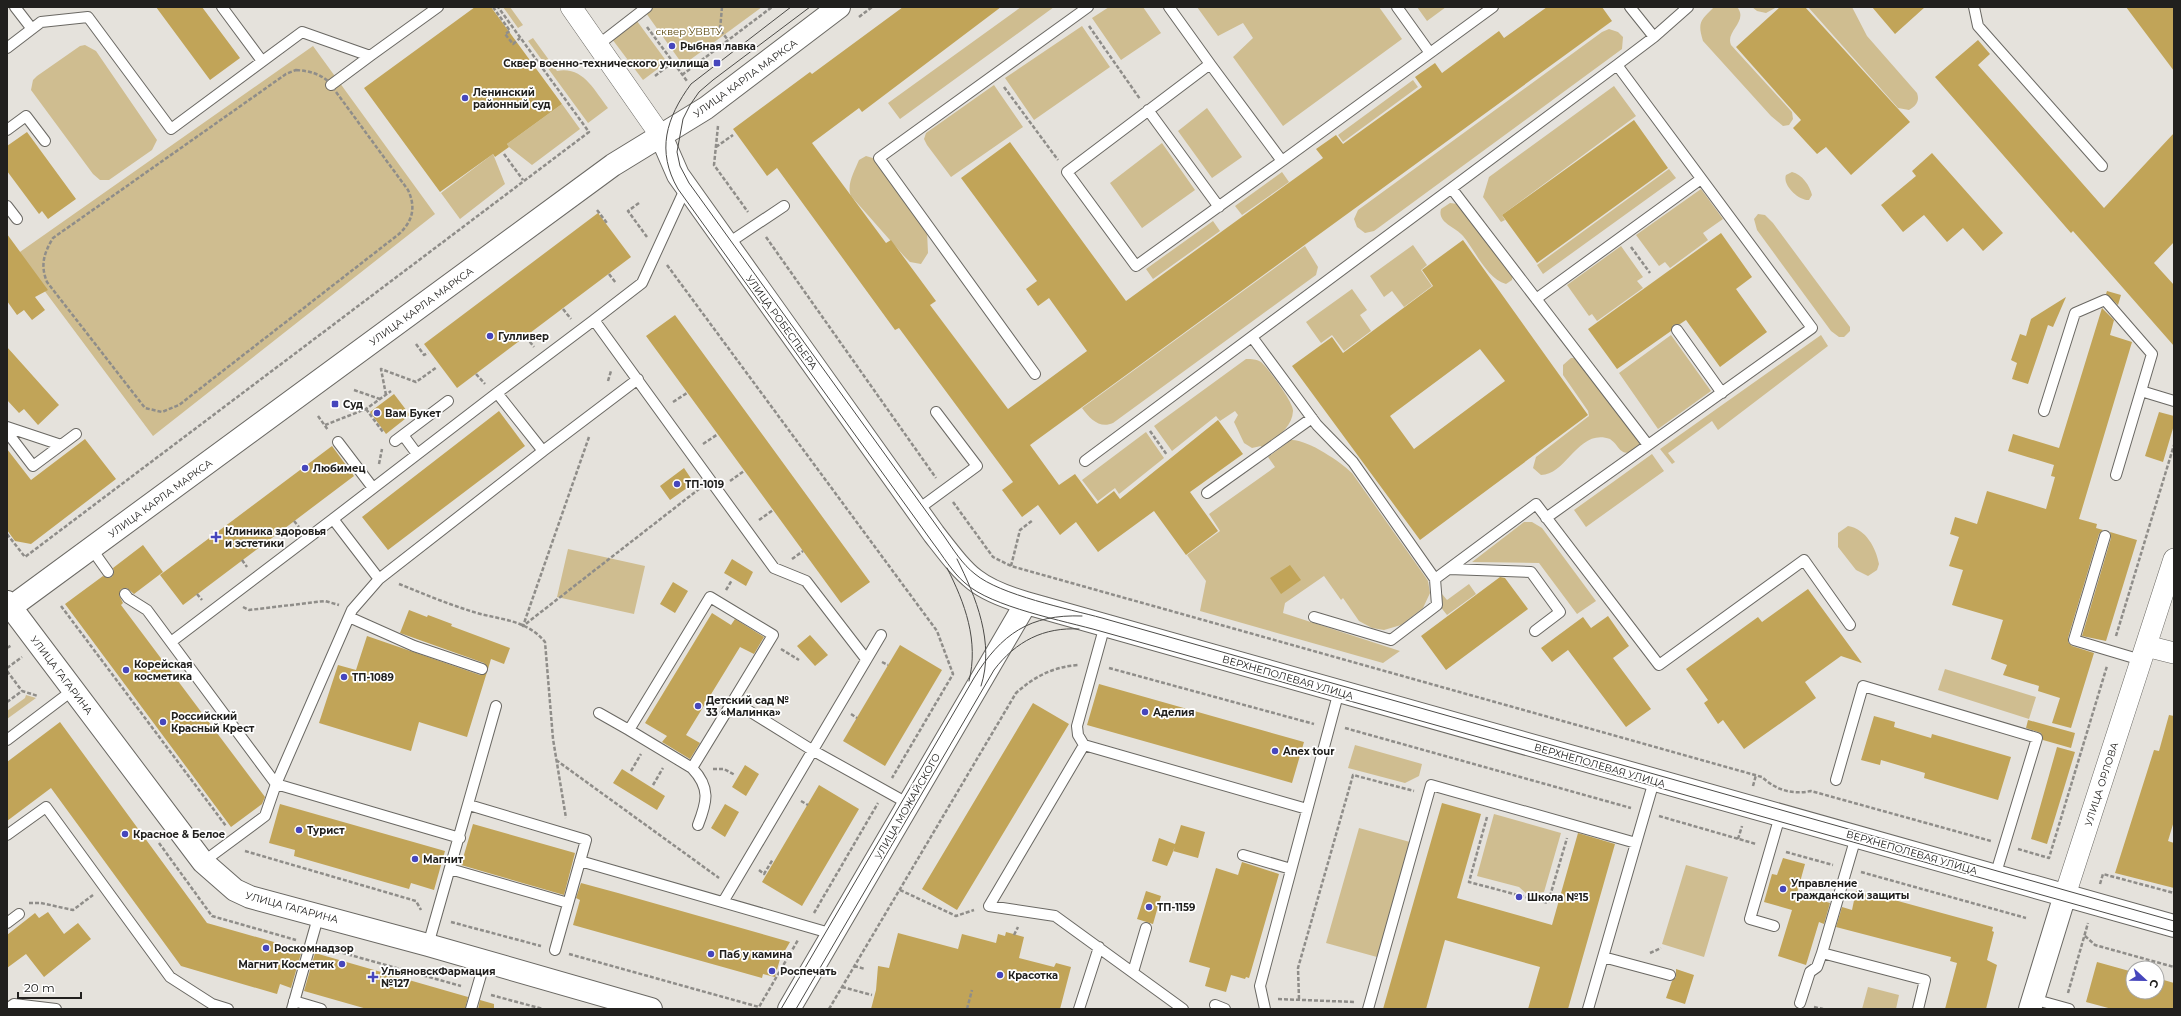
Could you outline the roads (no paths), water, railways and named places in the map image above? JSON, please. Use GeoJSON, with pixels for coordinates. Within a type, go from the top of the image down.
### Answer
{"type":"FeatureCollection","features":[{"type":"Feature","properties":{"kind":"street","name":"УЛИЦА РОБЕСПЬЕРА"},"geometry":{"type":"LineString","coordinates":[[571,7],[661,136],[678,175],[686,187],[961,570],[976,583],[992,592],[1026,603]]}},
{"type":"Feature","properties":{"kind":"street","name":"УЛИЦА КАРЛА МАРКСА"},"geometry":{"type":"LineString","coordinates":[[8,606],[91,548],[613,165],[706,108],[847,14]]}},
{"type":"Feature","properties":{"kind":"street","name":"УЛИЦА ОРЛОВА"},"geometry":{"type":"LineString","coordinates":[[2031,1004],[2174,559]]}},
{"type":"Feature","properties":{"kind":"street","name":"ВЕРХНЕПОЛЕВАЯ УЛИЦА"},"geometry":{"type":"LineString","coordinates":[[1026,603],[1654,781],[2174,926]]}},
{"type":"Feature","properties":{"kind":"street","name":"УЛИЦА МОЖАЙСКОГО"},"geometry":{"type":"LineString","coordinates":[[789,1009],[1026,603]]}},
{"type":"Feature","properties":{"kind":"street","name":"УЛИЦА ГАГАРИНА"},"geometry":{"type":"LineString","coordinates":[[8,606],[65,696],[203,862],[235,890],[250,897],[319,914],[485,961],[616,1004],[650,1009]]}},
{"type":"Feature","properties":{"kind":"street"},"geometry":{"type":"LineString","coordinates":[[2144,653],[2174,653]]}},
{"type":"Feature","properties":{"kind":"lane"},"geometry":{"type":"LineString","coordinates":[[16,7],[32,29]]}},
{"type":"Feature","properties":{"kind":"lane"},"geometry":{"type":"LineString","coordinates":[[222,7],[262,62]]}},
{"type":"Feature","properties":{"kind":"lane"},"geometry":{"type":"LineString","coordinates":[[331,85],[438,7]]}},
{"type":"Feature","properties":{"kind":"lane"},"geometry":{"type":"LineString","coordinates":[[598,45],[647,7]]}},
{"type":"Feature","properties":{"kind":"lane"},"geometry":{"type":"LineString","coordinates":[[1169,7],[1282,161]]}},
{"type":"Feature","properties":{"kind":"lane"},"geometry":{"type":"LineString","coordinates":[[1397,7],[1430,53]]}},
{"type":"Feature","properties":{"kind":"lane"},"geometry":{"type":"LineString","coordinates":[[1210,64],[1067,172],[1136,266],[1493,7]]}},
{"type":"Feature","properties":{"kind":"lane"},"geometry":{"type":"LineString","coordinates":[[1630,7],[1654,37]]}},
{"type":"Feature","properties":{"kind":"lane"},"geometry":{"type":"LineString","coordinates":[[1085,461],[1617,65],[1654,37],[1688,7]]}},
{"type":"Feature","properties":{"kind":"lane"},"geometry":{"type":"LineString","coordinates":[[1974,7],[1978,26],[2102,166]]}},
{"type":"Feature","properties":{"kind":"lane"},"geometry":{"type":"LineString","coordinates":[[1035,374],[879,158],[1084,10]]}},
{"type":"Feature","properties":{"kind":"lane"},"geometry":{"type":"LineString","coordinates":[[7,48],[41,22],[88,17],[171,129],[302,32],[370,56]]}},
{"type":"Feature","properties":{"kind":"lane"},"geometry":{"type":"LineString","coordinates":[[1546,518],[1812,328],[1617,65]]}},
{"type":"Feature","properties":{"kind":"lane"},"geometry":{"type":"LineString","coordinates":[[1148,110],[1219,207]]}},
{"type":"Feature","properties":{"kind":"lane"},"geometry":{"type":"LineString","coordinates":[[8,127],[26,116],[45,141]]}},
{"type":"Feature","properties":{"kind":"lane"},"geometry":{"type":"LineString","coordinates":[[1536,299],[1701,178]]}},
{"type":"Feature","properties":{"kind":"lane"},"geometry":{"type":"LineString","coordinates":[[171,642],[642,283],[686,187]]}},
{"type":"Feature","properties":{"kind":"lane"},"geometry":{"type":"LineString","coordinates":[[1452,189],[1648,445]]}},
{"type":"Feature","properties":{"kind":"lane"},"geometry":{"type":"LineString","coordinates":[[7,206],[17,219]]}},
{"type":"Feature","properties":{"kind":"lane"},"geometry":{"type":"LineString","coordinates":[[727,244],[784,206]]}},
{"type":"Feature","properties":{"kind":"lane"},"geometry":{"type":"LineString","coordinates":[[2044,411],[2074,313],[2105,300],[2152,354],[2116,475]]}},
{"type":"Feature","properties":{"kind":"lane"},"geometry":{"type":"LineString","coordinates":[[594,320],[774,568],[806,580],[866,659]]}},
{"type":"Feature","properties":{"kind":"lane"},"geometry":{"type":"LineString","coordinates":[[1677,330],[1722,393]]}},
{"type":"Feature","properties":{"kind":"lane"},"geometry":{"type":"LineString","coordinates":[[1252,337],[1312,418],[1353,462],[1435,579],[1437,605],[1390,640],[1314,617]]}},
{"type":"Feature","properties":{"kind":"lane"},"geometry":{"type":"LineString","coordinates":[[203,862],[265,816],[276,784],[351,614],[380,578],[638,379]]}},
{"type":"Feature","properties":{"kind":"lane"},"geometry":{"type":"LineString","coordinates":[[2141,391],[2174,401]]}},
{"type":"Feature","properties":{"kind":"lane"},"geometry":{"type":"LineString","coordinates":[[497,394],[543,451]]}},
{"type":"Feature","properties":{"kind":"lane"},"geometry":{"type":"LineString","coordinates":[[418,454],[399,438],[448,401]]}},
{"type":"Feature","properties":{"kind":"lane"},"geometry":{"type":"LineString","coordinates":[[917,510],[977,466],[936,412]]}},
{"type":"Feature","properties":{"kind":"lane"},"geometry":{"type":"LineString","coordinates":[[1208,493],[1312,418]]}},
{"type":"Feature","properties":{"kind":"lane"},"geometry":{"type":"LineString","coordinates":[[7,427],[61,445]]}},
{"type":"Feature","properties":{"kind":"lane"},"geometry":{"type":"LineString","coordinates":[[7,432],[33,466],[76,434]]}},
{"type":"Feature","properties":{"kind":"lane"},"geometry":{"type":"LineString","coordinates":[[338,442],[373,488]]}},
{"type":"Feature","properties":{"kind":"lane"},"geometry":{"type":"LineString","coordinates":[[1435,579],[1536,504],[1659,666],[1804,560],[1850,625]]}},
{"type":"Feature","properties":{"kind":"lane"},"geometry":{"type":"LineString","coordinates":[[332,520],[380,578]]}},
{"type":"Feature","properties":{"kind":"lane"},"geometry":{"type":"LineString","coordinates":[[2105,536],[2074,640],[2144,653]]}},
{"type":"Feature","properties":{"kind":"lane"},"geometry":{"type":"LineString","coordinates":[[91,548],[108,572]]}},
{"type":"Feature","properties":{"kind":"lane"},"geometry":{"type":"LineString","coordinates":[[1449,569],[1531,572],[1560,612],[1535,631]]}},
{"type":"Feature","properties":{"kind":"lane"},"geometry":{"type":"LineString","coordinates":[[125,594],[128,598],[147,610],[276,784],[460,838]]}},
{"type":"Feature","properties":{"kind":"lane"},"geometry":{"type":"LineString","coordinates":[[629,730],[710,596],[773,635],[692,768]]}},
{"type":"Feature","properties":{"kind":"lane"},"geometry":{"type":"LineString","coordinates":[[351,614],[414,646],[482,669]]}},
{"type":"Feature","properties":{"kind":"lane"},"geometry":{"type":"LineString","coordinates":[[1105,625],[1077,726],[1078,735],[1084,745],[1307,809]]}},
{"type":"Feature","properties":{"kind":"lane"},"geometry":{"type":"LineString","coordinates":[[724,902],[881,635]]}},
{"type":"Feature","properties":{"kind":"lane"},"geometry":{"type":"LineString","coordinates":[[1836,780],[1864,686],[2037,738],[1995,876]]}},
{"type":"Feature","properties":{"kind":"lane"},"geometry":{"type":"LineString","coordinates":[[1264,1005],[1260,986],[1339,691]]}},
{"type":"Feature","properties":{"kind":"lane"},"geometry":{"type":"LineString","coordinates":[[7,740],[65,696]]}},
{"type":"Feature","properties":{"kind":"lane"},"geometry":{"type":"LineString","coordinates":[[733,701],[812,750],[909,804]]}},
{"type":"Feature","properties":{"kind":"lane"},"geometry":{"type":"LineString","coordinates":[[428,945],[460,838],[496,706]]}},
{"type":"Feature","properties":{"kind":"lane"},"geometry":{"type":"LineString","coordinates":[[599,713],[692,768],[701,778],[706,790],[706,807],[698,826]]}},
{"type":"Feature","properties":{"kind":"lane"},"geometry":{"type":"LineString","coordinates":[[1084,745],[989,906],[1055,916],[1183,1009]]}},
{"type":"Feature","properties":{"kind":"lane"},"geometry":{"type":"LineString","coordinates":[[1588,1009],[1654,781]]}},
{"type":"Feature","properties":{"kind":"lane"},"geometry":{"type":"LineString","coordinates":[[1369,1006],[1431,785],[1636,842]]}},
{"type":"Feature","properties":{"kind":"lane"},"geometry":{"type":"LineString","coordinates":[[469,805],[586,840],[555,950]]}},
{"type":"Feature","properties":{"kind":"lane"},"geometry":{"type":"LineString","coordinates":[[7,835],[46,807],[170,977],[212,1004],[228,1009]]}},
{"type":"Feature","properties":{"kind":"lane"},"geometry":{"type":"LineString","coordinates":[[1774,926],[1750,919],[1780,816]]}},
{"type":"Feature","properties":{"kind":"lane"},"geometry":{"type":"LineString","coordinates":[[1800,1003],[1810,972],[1817,967],[1822,954],[1856,837]]}},
{"type":"Feature","properties":{"kind":"lane"},"geometry":{"type":"LineString","coordinates":[[1243,856],[1291,869]]}},
{"type":"Feature","properties":{"kind":"lane"},"geometry":{"type":"LineString","coordinates":[[580,861],[833,934]]}},
{"type":"Feature","properties":{"kind":"lane"},"geometry":{"type":"LineString","coordinates":[[450,869],[568,903]]}},
{"type":"Feature","properties":{"kind":"lane"},"geometry":{"type":"LineString","coordinates":[[7,923],[19,914]]}},
{"type":"Feature","properties":{"kind":"lane"},"geometry":{"type":"LineString","coordinates":[[319,914],[293,1005],[321,1009]]}},
{"type":"Feature","properties":{"kind":"lane"},"geometry":{"type":"LineString","coordinates":[[1133,972],[1146,928]]}},
{"type":"Feature","properties":{"kind":"lane"},"geometry":{"type":"LineString","coordinates":[[1079,1009],[1099,947]]}},
{"type":"Feature","properties":{"kind":"lane"},"geometry":{"type":"LineString","coordinates":[[1822,954],[1925,980],[1918,1009]]}},
{"type":"Feature","properties":{"kind":"lane"},"geometry":{"type":"LineString","coordinates":[[1604,957],[1670,975]]}},
{"type":"Feature","properties":{"kind":"lane"},"geometry":{"type":"LineString","coordinates":[[471,1009],[485,961]]}},
{"type":"Feature","properties":{"kind":"lane"},"geometry":{"type":"LineString","coordinates":[[7,1009],[14,1004],[56,1009]]}},
{"type":"Feature","properties":{"kind":"lane"},"geometry":{"type":"LineString","coordinates":[[2031,1004],[2066,1008]]}},
{"type":"Feature","properties":{"kind":"lane"},"geometry":{"type":"LineString","coordinates":[[1215,1005],[1225,1009]]}},
{"type":"Feature","properties":{"kind":"tram line"},"geometry":{"type":"LineString","coordinates":[[791,7],[691,84],[675,109],[667,135],[667,161],[671,175],[678,189],[948,564],[960,579],[977,592],[1010,606],[1029,612],[2174,932]]}},
{"type":"Feature","properties":{"kind":"tram line"},"geometry":{"type":"LineString","coordinates":[[810,7],[699,92],[683,119],[677,152],[680,166],[689,183],[954,551],[966,566],[986,582],[1017,595],[1054,606],[1102,618],[2174,921]]}},
{"type":"Feature","properties":{"kind":"tram line"},"geometry":{"type":"LineString","coordinates":[[957,559],[977,605],[985,637],[985,670],[981,686]]}},
{"type":"Feature","properties":{"kind":"tram line"},"geometry":{"type":"LineString","coordinates":[[947,568],[965,609],[971,637],[972,666],[969,681]]}},
{"type":"Feature","properties":{"kind":"tram line"},"geometry":{"type":"LineString","coordinates":[[781,1009],[984,663],[995,649],[1006,639],[1032,623],[1064,616],[1082,616]]}},
{"type":"Feature","properties":{"kind":"tram line"},"geometry":{"type":"LineString","coordinates":[[796,1009],[994,670],[1012,651],[1032,638],[1054,630],[1079,629]]}},
{"type":"Feature","properties":{"kind":"place","name":"Рыбная лавка"},"geometry":{"type":"Point","coordinates":[672,46]}},
{"type":"Feature","properties":{"kind":"place","name":"Сквер военно-технического училища"},"geometry":{"type":"Point","coordinates":[717,63]}},
{"type":"Feature","properties":{"kind":"place","name":"Ленинский районный суд"},"geometry":{"type":"Point","coordinates":[465,98]}},
{"type":"Feature","properties":{"kind":"place","name":"Гулливер"},"geometry":{"type":"Point","coordinates":[490,336]}},
{"type":"Feature","properties":{"kind":"place","name":"Суд"},"geometry":{"type":"Point","coordinates":[335,404]}},
{"type":"Feature","properties":{"kind":"place","name":"Вам Букет"},"geometry":{"type":"Point","coordinates":[377,413]}},
{"type":"Feature","properties":{"kind":"place","name":"Любимец"},"geometry":{"type":"Point","coordinates":[305,468]}},
{"type":"Feature","properties":{"kind":"place","name":"ТП-1019"},"geometry":{"type":"Point","coordinates":[677,484]}},
{"type":"Feature","properties":{"kind":"place","name":"Клиника здоровья и эстетики"},"geometry":{"type":"Point","coordinates":[216,537]}},
{"type":"Feature","properties":{"kind":"place","name":"Корейская косметика"},"geometry":{"type":"Point","coordinates":[126,670]}},
{"type":"Feature","properties":{"kind":"place","name":"ТП-1089"},"geometry":{"type":"Point","coordinates":[344,677]}},
{"type":"Feature","properties":{"kind":"place","name":"Детский сад № 33 «Малинка»"},"geometry":{"type":"Point","coordinates":[698,706]}},
{"type":"Feature","properties":{"kind":"place","name":"Аделия"},"geometry":{"type":"Point","coordinates":[1145,712]}},
{"type":"Feature","properties":{"kind":"place","name":"Российский Красный Крест"},"geometry":{"type":"Point","coordinates":[163,722]}},
{"type":"Feature","properties":{"kind":"place","name":"Anex tour"},"geometry":{"type":"Point","coordinates":[1275,751]}},
{"type":"Feature","properties":{"kind":"place","name":"Турист"},"geometry":{"type":"Point","coordinates":[299,830]}},
{"type":"Feature","properties":{"kind":"place","name":"Красное & Белое"},"geometry":{"type":"Point","coordinates":[125,834]}},
{"type":"Feature","properties":{"kind":"place","name":"Магнит"},"geometry":{"type":"Point","coordinates":[415,859]}},
{"type":"Feature","properties":{"kind":"place","name":"Управление гражданской защиты"},"geometry":{"type":"Point","coordinates":[1783,889]}},
{"type":"Feature","properties":{"kind":"place","name":"Школа №15"},"geometry":{"type":"Point","coordinates":[1519,897]}},
{"type":"Feature","properties":{"kind":"place","name":"ТП-1159"},"geometry":{"type":"Point","coordinates":[1149,907]}},
{"type":"Feature","properties":{"kind":"place","name":"Роскомнадзор"},"geometry":{"type":"Point","coordinates":[266,948]}},
{"type":"Feature","properties":{"kind":"place","name":"Паб у камина"},"geometry":{"type":"Point","coordinates":[711,954]}},
{"type":"Feature","properties":{"kind":"place","name":"Магнит Косметик"},"geometry":{"type":"Point","coordinates":[342,964]}},
{"type":"Feature","properties":{"kind":"place","name":"Роспечать"},"geometry":{"type":"Point","coordinates":[772,971]}},
{"type":"Feature","properties":{"kind":"place","name":"Красотка"},"geometry":{"type":"Point","coordinates":[1000,975]}},
{"type":"Feature","properties":{"kind":"place","name":"УльяновскФармация №127"},"geometry":{"type":"Point","coordinates":[373,977]}},
{"type":"Feature","properties":{"kind":"park label","name":"сквер УВВТУ"},"geometry":{"type":"Point","coordinates":[689,31]}}]}
